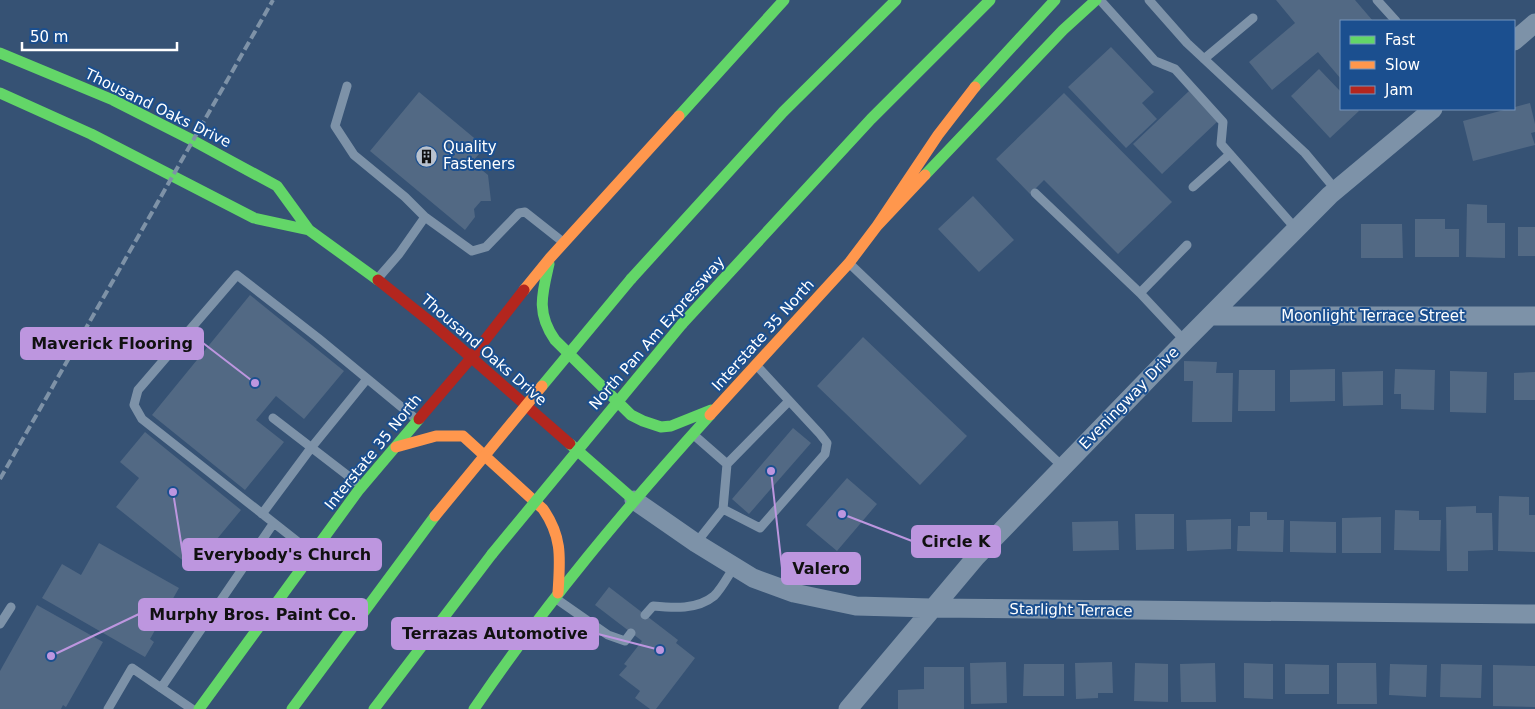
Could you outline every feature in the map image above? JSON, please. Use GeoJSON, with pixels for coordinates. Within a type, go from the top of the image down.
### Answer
{"type":"FeatureCollection","features":[{"type":"Feature","properties":{"kind":"main road","name":"Interstate 35 North"},"geometry":{"type":"LineString","coordinates":[[199,709],[362,487],[471,358],[550,258],[784,0]]}},
{"type":"Feature","properties":{"kind":"main road"},"geometry":{"type":"LineString","coordinates":[[292,709],[435,516],[631,279],[784,112],[896,0]]}},
{"type":"Feature","properties":{"kind":"main road","name":"North Pan Am Expressway"},"geometry":{"type":"LineString","coordinates":[[374,709],[492,554],[682,324],[814,179],[919,69],[990,0]]}},
{"type":"Feature","properties":{"kind":"main road"},"geometry":{"type":"LineString","coordinates":[[877,226],[932,143],[960,106],[1007,51],[1055,0]]}},
{"type":"Feature","properties":{"kind":"main road","name":"Interstate 35 North"},"geometry":{"type":"LineString","coordinates":[[474,709],[506,662],[634,500],[849,263],[877,226],[1063,30],[1098,0]]}},
{"type":"Feature","properties":{"kind":"main road","name":"Thousand Oaks Drive"},"geometry":{"type":"LineString","coordinates":[[0,53],[113,100],[277,186],[309,230],[377,279],[433,324],[634,500]]}},
{"type":"Feature","properties":{"kind":"main road","name":"Thousand Oaks Drive"},"geometry":{"type":"LineString","coordinates":[[0,93],[91,134],[254,218],[309,230]]}},
{"type":"Feature","properties":{"kind":"main road"},"geometry":{"type":"LineString","coordinates":[[550,258],[542,296],[541,313],[546,329],[630,415],[665,427],[718,407]]}},
{"type":"Feature","properties":{"kind":"main road"},"geometry":{"type":"LineString","coordinates":[[396,447],[431,436],[446,434],[463,436],[529,496],[553,522],[559,536],[560,555],[557,596]]}},
{"type":"Feature","properties":{"kind":"street"},"geometry":{"type":"LineString","coordinates":[[1515,40],[1535,23]]}},
{"type":"Feature","properties":{"kind":"street","name":"Eveningway Drive"},"geometry":{"type":"LineString","coordinates":[[848,709],[931,608],[976,557],[1185,341],[1336,190],[1432,110]]}},
{"type":"Feature","properties":{"kind":"street","name":"Moonlight Terrace Street"},"geometry":{"type":"LineString","coordinates":[[1211,316],[1535,316]]}},
{"type":"Feature","properties":{"kind":"street","name":"Starlight Terrace"},"geometry":{"type":"LineString","coordinates":[[634,500],[696,543],[753,578],[794,592],[856,606],[1535,614]]}},
{"type":"Feature","properties":{"kind":"lane"},"geometry":{"type":"LineString","coordinates":[[1098,0],[1155,61],[1175,69],[1223,122],[1221,144],[1296,229]]}},
{"type":"Feature","properties":{"kind":"lane"},"geometry":{"type":"LineString","coordinates":[[1149,0],[1187,43],[1305,153],[1336,190]]}},
{"type":"Feature","properties":{"kind":"lane"},"geometry":{"type":"LineString","coordinates":[[1377,0],[1395,20]]}},
{"type":"Feature","properties":{"kind":"lane"},"geometry":{"type":"LineString","coordinates":[[1204,59],[1253,18]]}},
{"type":"Feature","properties":{"kind":"lane"},"geometry":{"type":"LineString","coordinates":[[347,86],[336,126],[354,156],[405,197],[425,217],[472,251],[486,246],[519,213],[525,212],[564,243]]}},
{"type":"Feature","properties":{"kind":"lane"},"geometry":{"type":"LineString","coordinates":[[1194,187],[1230,154]]}},
{"type":"Feature","properties":{"kind":"lane"},"geometry":{"type":"LineString","coordinates":[[1035,193],[1140,293],[1185,341]]}},
{"type":"Feature","properties":{"kind":"lane"},"geometry":{"type":"LineString","coordinates":[[377,279],[400,254],[425,217]]}},
{"type":"Feature","properties":{"kind":"lane"},"geometry":{"type":"LineString","coordinates":[[1140,293],[1187,245]]}},
{"type":"Feature","properties":{"kind":"lane"},"geometry":{"type":"LineString","coordinates":[[849,263],[1063,467]]}},
{"type":"Feature","properties":{"kind":"lane"},"geometry":{"type":"LineString","coordinates":[[312,553],[142,419],[134,405],[138,390],[237,275],[318,338],[418,421]]}},
{"type":"Feature","properties":{"kind":"lane"},"geometry":{"type":"LineString","coordinates":[[722,509],[760,528],[825,454],[827,443],[756,365]]}},
{"type":"Feature","properties":{"kind":"lane"},"geometry":{"type":"LineString","coordinates":[[262,514],[311,448],[368,379]]}},
{"type":"Feature","properties":{"kind":"lane"},"geometry":{"type":"LineString","coordinates":[[696,543],[722,509],[727,464],[789,401]]}},
{"type":"Feature","properties":{"kind":"lane"},"geometry":{"type":"LineString","coordinates":[[273,418],[362,487]]}},
{"type":"Feature","properties":{"kind":"lane"},"geometry":{"type":"LineString","coordinates":[[693,434],[727,464]]}},
{"type":"Feature","properties":{"kind":"lane"},"geometry":{"type":"LineString","coordinates":[[160,688],[273,524]]}},
{"type":"Feature","properties":{"kind":"lane"},"geometry":{"type":"LineString","coordinates":[[645,615],[653,606],[674,608],[698,605],[714,596],[734,567]]}},
{"type":"Feature","properties":{"kind":"lane"},"geometry":{"type":"LineString","coordinates":[[557,596],[608,635],[625,641],[631,633]]}},
{"type":"Feature","properties":{"kind":"lane"},"geometry":{"type":"LineString","coordinates":[[0,624],[11,607]]}},
{"type":"Feature","properties":{"kind":"lane"},"geometry":{"type":"LineString","coordinates":[[108,709],[132,668],[192,709]]}},
{"type":"Feature","properties":{"kind":"building"},"geometry":{"type":"Polygon","coordinates":[[[1276,0],[1355,0],[1372,20],[1340,20],[1340,78],[1318,52],[1272,90],[1249,62],[1295,23],[1276,0]]]}},
{"type":"Feature","properties":{"kind":"building"},"geometry":{"type":"Polygon","coordinates":[[[1111,47],[1154,92],[1142,103],[1157,119],[1126,148],[1068,87],[1111,47]]]}},
{"type":"Feature","properties":{"kind":"building"},"geometry":{"type":"Polygon","coordinates":[[[1319,69],[1340,91],[1340,110],[1359,111],[1330,138],[1291,96],[1319,69]]]}},
{"type":"Feature","properties":{"kind":"building"},"geometry":{"type":"Polygon","coordinates":[[[1189,91],[1218,121],[1162,174],[1133,144],[1189,91]]]}},
{"type":"Feature","properties":{"kind":"building","name":"Quality Fasteners"},"geometry":{"type":"Polygon","coordinates":[[[419,92],[485,147],[472,162],[488,175],[491,201],[481,201],[474,209],[475,217],[465,230],[370,151],[419,92]]]}},
{"type":"Feature","properties":{"kind":"building"},"geometry":{"type":"Polygon","coordinates":[[[1064,93],[1172,202],[1118,254],[1044,180],[1030,194],[996,159],[1064,93]]]}},
{"type":"Feature","properties":{"kind":"building"},"geometry":{"type":"Polygon","coordinates":[[[1530,103],[1535,124],[1535,132],[1531,133],[1535,145],[1473,161],[1463,121],[1504,110],[1515,110],[1515,107],[1530,103]]]}},
{"type":"Feature","properties":{"kind":"building"},"geometry":{"type":"Polygon","coordinates":[[[973,196],[1014,240],[979,272],[938,229],[973,196]]]}},
{"type":"Feature","properties":{"kind":"building"},"geometry":{"type":"Polygon","coordinates":[[[1467,204],[1487,205],[1487,223],[1505,223],[1505,258],[1466,257],[1467,204]]]}},
{"type":"Feature","properties":{"kind":"building"},"geometry":{"type":"Polygon","coordinates":[[[1415,219],[1445,219],[1445,229],[1459,229],[1459,257],[1415,257],[1415,219]]]}},
{"type":"Feature","properties":{"kind":"building"},"geometry":{"type":"Polygon","coordinates":[[[1361,224],[1402,224],[1403,258],[1361,258],[1361,224]]]}},
{"type":"Feature","properties":{"kind":"building"},"geometry":{"type":"Polygon","coordinates":[[[1518,227],[1535,227],[1535,256],[1518,256],[1518,227]]]}},
{"type":"Feature","properties":{"kind":"building"},"geometry":{"type":"Polygon","coordinates":[[[250,295],[344,371],[304,419],[276,396],[256,420],[284,442],[245,490],[152,415],[250,295]]]}},
{"type":"Feature","properties":{"kind":"building"},"geometry":{"type":"Polygon","coordinates":[[[863,337],[967,436],[920,485],[817,386],[863,337]]]}},
{"type":"Feature","properties":{"kind":"building"},"geometry":{"type":"Polygon","coordinates":[[[1184,361],[1217,362],[1216,373],[1233,373],[1232,422],[1192,422],[1193,381],[1184,381],[1184,361]]]}},
{"type":"Feature","properties":{"kind":"building"},"geometry":{"type":"Polygon","coordinates":[[[1335,369],[1335,401],[1290,402],[1290,370],[1335,369]]]}},
{"type":"Feature","properties":{"kind":"building"},"geometry":{"type":"Polygon","coordinates":[[[1395,369],[1435,370],[1434,410],[1401,409],[1401,394],[1394,394],[1395,369]]]}},
{"type":"Feature","properties":{"kind":"building"},"geometry":{"type":"Polygon","coordinates":[[[1239,370],[1275,370],[1275,411],[1238,411],[1239,370]]]}},
{"type":"Feature","properties":{"kind":"building"},"geometry":{"type":"Polygon","coordinates":[[[1383,371],[1383,405],[1343,406],[1342,372],[1383,371]]]}},
{"type":"Feature","properties":{"kind":"building"},"geometry":{"type":"Polygon","coordinates":[[[1450,371],[1487,372],[1486,413],[1450,412],[1450,371]]]}},
{"type":"Feature","properties":{"kind":"building"},"geometry":{"type":"Polygon","coordinates":[[[1535,372],[1535,400],[1514,400],[1514,373],[1535,372]]]}},
{"type":"Feature","properties":{"kind":"building"},"geometry":{"type":"Polygon","coordinates":[[[793,428],[811,443],[749,514],[732,499],[793,428]]]}},
{"type":"Feature","properties":{"kind":"building"},"geometry":{"type":"Polygon","coordinates":[[[145,432],[241,510],[217,539],[222,544],[209,560],[202,554],[191,567],[116,507],[139,478],[120,462],[145,432]]]}},
{"type":"Feature","properties":{"kind":"building"},"geometry":{"type":"Polygon","coordinates":[[[847,478],[877,504],[837,551],[806,525],[847,478]]]}},
{"type":"Feature","properties":{"kind":"building"},"geometry":{"type":"Polygon","coordinates":[[[1499,496],[1529,497],[1529,515],[1535,515],[1535,552],[1498,551],[1499,496]]]}},
{"type":"Feature","properties":{"kind":"building"},"geometry":{"type":"Polygon","coordinates":[[[1476,506],[1476,513],[1492,513],[1493,550],[1468,551],[1468,571],[1447,571],[1446,507],[1476,506]]]}},
{"type":"Feature","properties":{"kind":"building"},"geometry":{"type":"Polygon","coordinates":[[[1395,510],[1419,511],[1419,520],[1441,520],[1440,551],[1394,550],[1395,510]]]}},
{"type":"Feature","properties":{"kind":"building"},"geometry":{"type":"Polygon","coordinates":[[[1250,512],[1267,512],[1267,520],[1284,520],[1283,552],[1237,551],[1238,526],[1250,526],[1250,512]]]}},
{"type":"Feature","properties":{"kind":"building"},"geometry":{"type":"Polygon","coordinates":[[[1135,514],[1174,514],[1174,549],[1136,550],[1135,514]]]}},
{"type":"Feature","properties":{"kind":"building"},"geometry":{"type":"Polygon","coordinates":[[[1381,517],[1381,553],[1342,553],[1342,518],[1381,517]]]}},
{"type":"Feature","properties":{"kind":"building"},"geometry":{"type":"Polygon","coordinates":[[[1231,519],[1231,549],[1187,551],[1186,520],[1231,519]]]}},
{"type":"Feature","properties":{"kind":"building"},"geometry":{"type":"Polygon","coordinates":[[[1118,521],[1119,550],[1073,551],[1072,522],[1118,521]]]}},
{"type":"Feature","properties":{"kind":"building"},"geometry":{"type":"Polygon","coordinates":[[[1290,521],[1336,522],[1336,553],[1290,552],[1290,521]]]}},
{"type":"Feature","properties":{"kind":"building"},"geometry":{"type":"Polygon","coordinates":[[[99,543],[179,588],[150,639],[154,642],[145,657],[42,598],[62,564],[81,575],[99,543]]]}},
{"type":"Feature","properties":{"kind":"building"},"geometry":{"type":"Polygon","coordinates":[[[609,587],[678,640],[676,643],[695,658],[656,709],[650,709],[635,698],[640,691],[619,675],[627,666],[624,664],[642,641],[595,605],[609,587]]]}},
{"type":"Feature","properties":{"kind":"building"},"geometry":{"type":"Polygon","coordinates":[[[37,605],[103,642],[66,707],[63,705],[61,709],[0,709],[0,671],[37,605]]]}},
{"type":"Feature","properties":{"kind":"building"},"geometry":{"type":"Polygon","coordinates":[[[1006,662],[1007,703],[971,704],[970,663],[1006,662]]]}},
{"type":"Feature","properties":{"kind":"building"},"geometry":{"type":"Polygon","coordinates":[[[1112,662],[1113,693],[1098,693],[1098,698],[1076,699],[1075,663],[1112,662]]]}},
{"type":"Feature","properties":{"kind":"building"},"geometry":{"type":"Polygon","coordinates":[[[1135,663],[1168,664],[1168,702],[1134,701],[1135,663]]]}},
{"type":"Feature","properties":{"kind":"building"},"geometry":{"type":"Polygon","coordinates":[[[1215,663],[1216,702],[1181,702],[1180,664],[1215,663]]]}},
{"type":"Feature","properties":{"kind":"building"},"geometry":{"type":"Polygon","coordinates":[[[1244,663],[1273,664],[1273,699],[1244,698],[1244,663]]]}},
{"type":"Feature","properties":{"kind":"building"},"geometry":{"type":"Polygon","coordinates":[[[1337,663],[1376,663],[1377,704],[1337,704],[1337,663]]]}},
{"type":"Feature","properties":{"kind":"building"},"geometry":{"type":"Polygon","coordinates":[[[1024,664],[1064,664],[1064,696],[1023,696],[1024,664]]]}},
{"type":"Feature","properties":{"kind":"building"},"geometry":{"type":"Polygon","coordinates":[[[1285,664],[1329,665],[1329,694],[1285,694],[1285,664]]]}},
{"type":"Feature","properties":{"kind":"building"},"geometry":{"type":"Polygon","coordinates":[[[1390,664],[1427,665],[1426,697],[1389,695],[1390,664]]]}},
{"type":"Feature","properties":{"kind":"building"},"geometry":{"type":"Polygon","coordinates":[[[1441,664],[1482,665],[1481,698],[1440,697],[1441,664]]]}},
{"type":"Feature","properties":{"kind":"building"},"geometry":{"type":"Polygon","coordinates":[[[1493,665],[1535,666],[1535,707],[1493,706],[1493,665]]]}},
{"type":"Feature","properties":{"kind":"building"},"geometry":{"type":"Polygon","coordinates":[[[924,667],[964,667],[964,709],[898,709],[898,690],[924,689],[924,667]]]}},
{"type":"Feature","properties":{"kind":"railway"},"geometry":{"type":"LineString","coordinates":[[0,479],[273,0]]}},
{"type":"Feature","properties":{"kind":"traffic: fast"},"geometry":{"type":"LineString","coordinates":[[679,116],[784,0]]}},
{"type":"Feature","properties":{"kind":"traffic: fast"},"geometry":{"type":"LineString","coordinates":[[631,279],[783,112],[896,0]]}},
{"type":"Feature","properties":{"kind":"traffic: fast"},"geometry":{"type":"LineString","coordinates":[[682,324],[871,119],[990,0]]}},
{"type":"Feature","properties":{"kind":"traffic: fast"},"geometry":{"type":"LineString","coordinates":[[975,87],[1055,0]]}},
{"type":"Feature","properties":{"kind":"traffic: fast"},"geometry":{"type":"LineString","coordinates":[[925,175],[1063,30],[1096,0]]}},
{"type":"Feature","properties":{"kind":"traffic: fast"},"geometry":{"type":"LineString","coordinates":[[0,53],[113,100],[277,186],[309,230],[378,280]]}},
{"type":"Feature","properties":{"kind":"traffic: fast"},"geometry":{"type":"LineString","coordinates":[[0,93],[91,134],[254,218],[309,230]]}},
{"type":"Feature","properties":{"kind":"traffic: fast"},"geometry":{"type":"LineString","coordinates":[[549,264],[542,303],[545,321],[549,330],[555,340],[631,415],[661,427],[671,426],[711,410]]}},
{"type":"Feature","properties":{"kind":"traffic: fast"},"geometry":{"type":"LineString","coordinates":[[542,386],[631,279]]}},
{"type":"Feature","properties":{"kind":"traffic: fast"},"geometry":{"type":"LineString","coordinates":[[492,554],[682,324]]}},
{"type":"Feature","properties":{"kind":"traffic: fast"},"geometry":{"type":"LineString","coordinates":[[474,709],[558,594],[647,486],[710,415]]}},
{"type":"Feature","properties":{"kind":"traffic: fast"},"geometry":{"type":"LineString","coordinates":[[199,709],[358,491],[419,419]]}},
{"type":"Feature","properties":{"kind":"traffic: fast"},"geometry":{"type":"LineString","coordinates":[[570,444],[634,500]]}},
{"type":"Feature","properties":{"kind":"traffic: fast"},"geometry":{"type":"LineString","coordinates":[[292,709],[435,516]]}},
{"type":"Feature","properties":{"kind":"traffic: fast"},"geometry":{"type":"LineString","coordinates":[[374,709],[492,554]]}},
{"type":"Feature","properties":{"kind":"traffic: slow"},"geometry":{"type":"LineString","coordinates":[[877,226],[938,135],[975,87]]}},
{"type":"Feature","properties":{"kind":"traffic: slow"},"geometry":{"type":"LineString","coordinates":[[524,290],[550,258],[679,116]]}},
{"type":"Feature","properties":{"kind":"traffic: slow"},"geometry":{"type":"LineString","coordinates":[[710,415],[849,263],[877,226],[925,175]]}},
{"type":"Feature","properties":{"kind":"traffic: slow"},"geometry":{"type":"LineString","coordinates":[[435,516],[542,386]]}},
{"type":"Feature","properties":{"kind":"traffic: slow"},"geometry":{"type":"LineString","coordinates":[[396,447],[436,436],[463,436],[543,509],[554,530],[559,549],[558,593]]}},
{"type":"Feature","properties":{"kind":"traffic: jam"},"geometry":{"type":"LineString","coordinates":[[378,280],[433,324],[570,444]]}},
{"type":"Feature","properties":{"kind":"traffic: jam"},"geometry":{"type":"LineString","coordinates":[[419,419],[471,358],[524,290]]}},
{"type":"Feature","properties":{"kind":"place","name":"Quality Fasteners"},"geometry":{"type":"Point","coordinates":[427,156]}},
{"type":"Feature","properties":{"kind":"place","name":"Maverick Flooring"},"geometry":{"type":"Point","coordinates":[255,383]}},
{"type":"Feature","properties":{"kind":"place","name":"Valero"},"geometry":{"type":"Point","coordinates":[771,471]}},
{"type":"Feature","properties":{"kind":"place","name":"Everybody's Church"},"geometry":{"type":"Point","coordinates":[173,492]}},
{"type":"Feature","properties":{"kind":"place","name":"Circle K"},"geometry":{"type":"Point","coordinates":[842,514]}},
{"type":"Feature","properties":{"kind":"place","name":"Terrazas Automotive"},"geometry":{"type":"Point","coordinates":[660,650]}},
{"type":"Feature","properties":{"kind":"place","name":"Murphy Bros. Paint Co."},"geometry":{"type":"Point","coordinates":[51,656]}}]}
